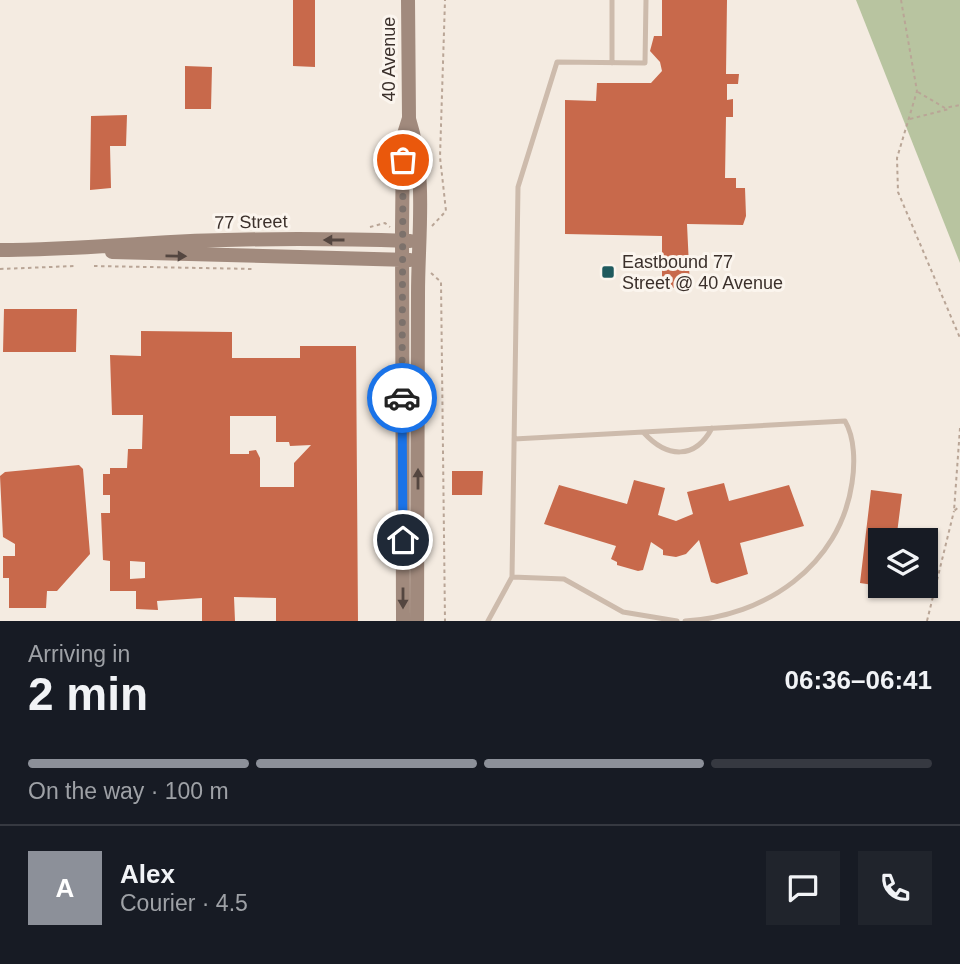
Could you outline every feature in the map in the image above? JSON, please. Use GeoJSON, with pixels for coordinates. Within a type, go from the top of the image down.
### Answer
{"type":"FeatureCollection","features":[{"type":"Feature","properties":{"kind":"main road","name":"40 Avenue"},"geometry":{"type":"LineString","coordinates":[[408,0],[409,118],[415,137],[421,203],[419,241],[423,265],[417,621]]}},
{"type":"Feature","properties":{"kind":"main road","name":"40 Avenue"},"geometry":{"type":"LineString","coordinates":[[403,621],[402,260],[397,235],[403,137],[409,118]]}},
{"type":"Feature","properties":{"kind":"main road","name":"77 Street"},"geometry":{"type":"LineString","coordinates":[[0,250],[83,249],[138,244],[397,235],[419,241]]}},
{"type":"Feature","properties":{"kind":"main road","name":"77 Street"},"geometry":{"type":"LineString","coordinates":[[83,249],[143,255],[402,260],[423,265]]}},
{"type":"Feature","properties":{"kind":"lane"},"geometry":{"type":"LineString","coordinates":[[612,0],[612,63]]}},
{"type":"Feature","properties":{"kind":"lane"},"geometry":{"type":"LineString","coordinates":[[488,621],[512,577],[518,187],[557,62],[645,63],[646,0]]}},
{"type":"Feature","properties":{"kind":"lane"},"geometry":{"type":"LineString","coordinates":[[514,439],[840,419],[845,421],[851,435],[853,478],[839,527],[807,570],[774,596],[754,607],[729,616],[685,621]]}},
{"type":"Feature","properties":{"kind":"lane"},"geometry":{"type":"LineString","coordinates":[[645,433],[666,451],[686,452],[706,440],[712,428]]}},
{"type":"Feature","properties":{"kind":"lane"},"geometry":{"type":"LineString","coordinates":[[512,577],[564,579],[611,607],[638,616],[677,621]]}},
{"type":"Feature","properties":{"kind":"path"},"geometry":{"type":"LineString","coordinates":[[429,229],[446,211],[440,157],[445,0]]}},
{"type":"Feature","properties":{"kind":"path"},"geometry":{"type":"LineString","coordinates":[[901,0],[917,91],[895,166],[898,192],[960,338]]}},
{"type":"Feature","properties":{"kind":"path"},"geometry":{"type":"LineString","coordinates":[[917,91],[945,108],[953,108]]}},
{"type":"Feature","properties":{"kind":"path"},"geometry":{"type":"LineString","coordinates":[[909,119],[960,105]]}},
{"type":"Feature","properties":{"kind":"path"},"geometry":{"type":"LineString","coordinates":[[366,227],[385,223],[397,235]]}},
{"type":"Feature","properties":{"kind":"path"},"geometry":{"type":"LineString","coordinates":[[423,265],[441,282],[445,621]]}},
{"type":"Feature","properties":{"kind":"path"},"geometry":{"type":"LineString","coordinates":[[0,269],[75,266]]}},
{"type":"Feature","properties":{"kind":"path"},"geometry":{"type":"LineString","coordinates":[[927,621],[954,511],[960,428]]}},
{"type":"Feature","properties":{"kind":"path"},"geometry":{"type":"LineString","coordinates":[[954,511],[960,506]]}},
{"type":"Feature","properties":{"kind":"green space"},"geometry":{"type":"Polygon","coordinates":[[[856,0],[960,0],[960,263],[856,0]]]}},
{"type":"Feature","properties":{"kind":"building"},"geometry":{"type":"Polygon","coordinates":[[[293,0],[315,0],[315,67],[293,66],[293,0]]]}},
{"type":"Feature","properties":{"kind":"building"},"geometry":{"type":"Polygon","coordinates":[[[662,0],[727,0],[726,74],[739,74],[738,84],[727,84],[727,100],[733,99],[733,117],[726,117],[725,178],[736,178],[736,188],[745,188],[746,216],[743,225],[687,224],[690,287],[662,288],[662,236],[565,234],[565,100],[596,101],[597,83],[651,83],[662,71],[660,62],[650,51],[654,36],[662,36],[662,0]]]}},
{"type":"Feature","properties":{"kind":"building"},"geometry":{"type":"Polygon","coordinates":[[[185,66],[212,67],[211,109],[185,109],[185,66]]]}},
{"type":"Feature","properties":{"kind":"building"},"geometry":{"type":"Polygon","coordinates":[[[127,115],[126,146],[110,146],[111,188],[90,190],[91,116],[127,115]]]}},
{"type":"Feature","properties":{"kind":"building"},"geometry":{"type":"Polygon","coordinates":[[[4,309],[77,309],[76,352],[3,352],[4,309]]]}},
{"type":"Feature","properties":{"kind":"building"},"geometry":{"type":"Polygon","coordinates":[[[141,331],[232,332],[232,358],[300,358],[300,346],[356,346],[358,621],[276,621],[276,598],[234,597],[235,621],[202,621],[202,598],[157,601],[158,610],[136,609],[136,591],[110,591],[110,561],[103,560],[101,513],[110,513],[110,495],[103,495],[103,474],[110,474],[110,468],[127,468],[128,449],[142,449],[143,415],[112,415],[110,355],[141,356],[141,331]],[[230,416],[230,454],[249,454],[249,451],[256,450],[260,458],[260,487],[294,487],[294,463],[311,445],[290,446],[289,442],[276,442],[276,416],[230,416]],[[130,561],[130,579],[145,578],[145,562],[130,561]]]}},
{"type":"Feature","properties":{"kind":"building"},"geometry":{"type":"Polygon","coordinates":[[[79,465],[83,469],[90,554],[57,591],[47,591],[46,608],[9,608],[9,578],[3,578],[3,556],[15,556],[15,544],[3,537],[0,476],[5,472],[79,465]]]}},
{"type":"Feature","properties":{"kind":"building"},"geometry":{"type":"Polygon","coordinates":[[[452,471],[483,471],[482,495],[452,495],[452,471]]]}},
{"type":"Feature","properties":{"kind":"building"},"geometry":{"type":"Polygon","coordinates":[[[634,480],[665,488],[658,515],[676,521],[693,514],[687,492],[724,483],[729,501],[789,485],[804,526],[740,543],[748,574],[717,584],[711,582],[699,540],[686,554],[676,557],[663,555],[663,550],[651,542],[643,570],[638,571],[617,565],[617,562],[611,559],[616,546],[544,524],[559,485],[627,504],[634,480]]]}},
{"type":"Feature","properties":{"kind":"building"},"geometry":{"type":"Polygon","coordinates":[[[871,490],[902,494],[898,528],[868,528],[868,584],[860,583],[871,490]]]}},
{"type":"Feature","properties":{"kind":"way so far"},"geometry":{"type":"LineString","coordinates":[[402,398],[403,160]]}},
{"type":"Feature","properties":{"kind":"place","name":"Eastbound 77 Street @ 40 Avenue"},"geometry":{"type":"Point","coordinates":[608,272]}},
{"type":"Feature","properties":{"kind":"route"},"geometry":{"type":"LineString","coordinates":[[402,398],[403,540]]}}]}
